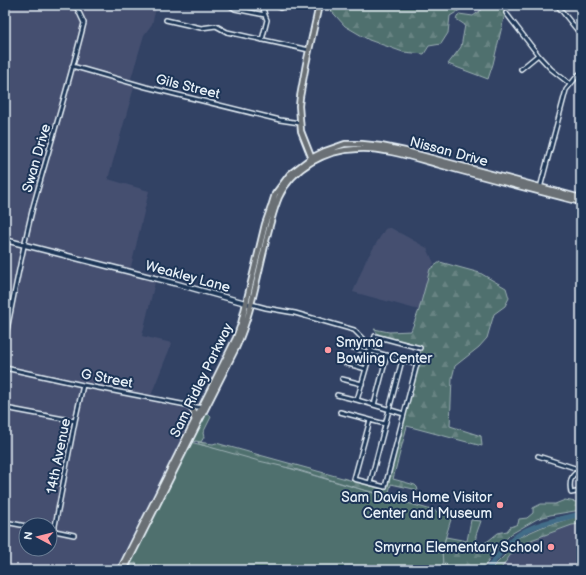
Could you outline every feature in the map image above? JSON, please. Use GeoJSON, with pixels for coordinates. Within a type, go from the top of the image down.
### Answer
{"type":"FeatureCollection","features":[{"type":"Feature","properties":{"kind":"main road"},"geometry":{"type":"LineString","coordinates":[[312,159],[304,139],[300,123],[299,106],[319,5]]}},
{"type":"Feature","properties":{"kind":"main road","name":"Nissan Drive"},"geometry":{"type":"LineString","coordinates":[[312,159],[325,151],[345,144],[381,146],[540,189],[581,202]]}},
{"type":"Feature","properties":{"kind":"main road","name":"Sam Ridley Parkway"},"geometry":{"type":"LineString","coordinates":[[124,570],[236,338],[249,304],[265,224],[275,194],[290,174],[312,159]]}},
{"type":"Feature","properties":{"kind":"main road","name":"Nissan Drive"},"geometry":{"type":"LineString","coordinates":[[540,189],[581,198]]}},
{"type":"Feature","properties":{"kind":"main road","name":"Weakley Lane"},"geometry":{"type":"LineString","coordinates":[[5,240],[174,283],[249,304]]}},
{"type":"Feature","properties":{"kind":"main road"},"geometry":{"type":"LineString","coordinates":[[188,405],[194,410],[194,422]]}},
{"type":"Feature","properties":{"kind":"main road","name":"Sam Ridley Parkway"},"geometry":{"type":"LineString","coordinates":[[120,570],[194,422],[203,409]]}},
{"type":"Feature","properties":{"kind":"street","name":"Swan Drive"},"geometry":{"type":"LineString","coordinates":[[5,340],[33,206],[84,23],[77,8],[68,5]]}},
{"type":"Feature","properties":{"kind":"street"},"geometry":{"type":"LineString","coordinates":[[229,5],[235,9],[265,15]]}},
{"type":"Feature","properties":{"kind":"street"},"geometry":{"type":"LineString","coordinates":[[262,5],[267,20],[262,40]]}},
{"type":"Feature","properties":{"kind":"street"},"geometry":{"type":"LineString","coordinates":[[557,5],[581,35]]}},
{"type":"Feature","properties":{"kind":"street"},"geometry":{"type":"LineString","coordinates":[[560,8],[564,5]]}},
{"type":"Feature","properties":{"kind":"street"},"geometry":{"type":"LineString","coordinates":[[506,13],[538,55],[551,69],[570,84]]}},
{"type":"Feature","properties":{"kind":"street"},"geometry":{"type":"LineString","coordinates":[[166,20],[200,28],[216,26],[227,32],[309,50]]}},
{"type":"Feature","properties":{"kind":"street"},"geometry":{"type":"LineString","coordinates":[[521,68],[538,55]]}},
{"type":"Feature","properties":{"kind":"street","name":"Gils Street"},"geometry":{"type":"LineString","coordinates":[[72,66],[146,87],[280,120],[300,123]]}},
{"type":"Feature","properties":{"kind":"street"},"geometry":{"type":"LineString","coordinates":[[540,189],[566,90],[581,73]]}},
{"type":"Feature","properties":{"kind":"street","name":"Weakley Lane"},"geometry":{"type":"LineString","coordinates":[[249,304],[295,313],[354,330],[362,338],[370,352]]}},
{"type":"Feature","properties":{"kind":"street"},"geometry":{"type":"LineString","coordinates":[[358,400],[375,336],[420,348]]}},
{"type":"Feature","properties":{"kind":"street"},"geometry":{"type":"LineString","coordinates":[[350,347],[417,364],[385,487],[354,479],[370,420]]}},
{"type":"Feature","properties":{"kind":"street"},"geometry":{"type":"LineString","coordinates":[[374,405],[386,355]]}},
{"type":"Feature","properties":{"kind":"street"},"geometry":{"type":"LineString","coordinates":[[370,483],[402,360]]}},
{"type":"Feature","properties":{"kind":"street"},"geometry":{"type":"LineString","coordinates":[[345,363],[366,369]]}},
{"type":"Feature","properties":{"kind":"street","name":"G Street"},"geometry":{"type":"LineString","coordinates":[[5,368],[203,409]]}},
{"type":"Feature","properties":{"kind":"street"},"geometry":{"type":"LineString","coordinates":[[342,379],[362,384]]}},
{"type":"Feature","properties":{"kind":"street","name":"14th Avenue"},"geometry":{"type":"LineString","coordinates":[[57,517],[83,385]]}},
{"type":"Feature","properties":{"kind":"street"},"geometry":{"type":"LineString","coordinates":[[337,394],[404,414]]}},
{"type":"Feature","properties":{"kind":"street"},"geometry":{"type":"LineString","coordinates":[[5,408],[76,421]]}},
{"type":"Feature","properties":{"kind":"street"},"geometry":{"type":"LineString","coordinates":[[340,412],[385,424]]}},
{"type":"Feature","properties":{"kind":"street"},"geometry":{"type":"LineString","coordinates":[[538,456],[581,470]]}},
{"type":"Feature","properties":{"kind":"street"},"geometry":{"type":"LineString","coordinates":[[581,470],[578,471],[570,480],[569,486],[571,493],[581,491]]}},
{"type":"Feature","properties":{"kind":"street"},"geometry":{"type":"LineString","coordinates":[[5,522],[18,524]]}},
{"type":"Feature","properties":{"kind":"street"},"geometry":{"type":"LineString","coordinates":[[58,532],[74,535]]}},
{"type":"Feature","properties":{"kind":"shaded area"},"geometry":{"type":"Polygon","coordinates":[[[5,5],[157,5],[152,24],[144,35],[130,82],[135,84],[108,179],[149,191],[130,271],[156,278],[142,336],[172,343],[150,401],[196,411],[115,570],[5,570],[5,5]]]}},
{"type":"Feature","properties":{"kind":"shaded area"},"geometry":{"type":"Polygon","coordinates":[[[391,228],[427,248],[434,263],[430,269],[419,310],[353,292],[366,260],[385,229],[391,228]]]}},
{"type":"Feature","properties":{"kind":"shaded area","name":"Smyrna Elementary School"},"geometry":{"type":"Polygon","coordinates":[[[581,524],[581,570],[500,570],[511,554],[531,540],[572,525],[581,524]]]}},
{"type":"Feature","properties":{"kind":"green space"},"geometry":{"type":"Polygon","coordinates":[[[326,5],[468,5],[450,16],[448,33],[441,44],[429,46],[424,54],[403,52],[369,40],[345,26],[326,5]]]}},
{"type":"Feature","properties":{"kind":"green space"},"geometry":{"type":"Polygon","coordinates":[[[483,5],[507,5],[488,79],[448,64],[461,47],[465,25],[456,19],[459,14],[473,16],[480,11],[483,5]]]}},
{"type":"Feature","properties":{"kind":"green space"},"geometry":{"type":"Polygon","coordinates":[[[440,262],[480,273],[506,288],[509,298],[505,306],[494,314],[487,338],[479,347],[455,366],[452,378],[450,426],[481,436],[482,446],[407,426],[393,479],[415,485],[418,490],[391,484],[389,492],[403,496],[403,499],[364,490],[298,470],[259,461],[199,444],[198,442],[216,443],[386,490],[422,346],[379,335],[374,329],[389,332],[411,331],[419,310],[430,269],[440,262]]]}},
{"type":"Feature","properties":{"kind":"green space"},"geometry":{"type":"Polygon","coordinates":[[[206,414],[210,415],[211,417],[203,433],[204,437],[201,442],[195,442],[191,440],[206,414]]]}},
{"type":"Feature","properties":{"kind":"green space"},"geometry":{"type":"Polygon","coordinates":[[[190,442],[251,457],[452,516],[442,549],[443,565],[441,570],[118,570],[190,442]]]}},
{"type":"Feature","properties":{"kind":"green space"},"geometry":{"type":"Polygon","coordinates":[[[565,500],[581,504],[581,510],[550,515],[537,519],[511,534],[501,544],[482,570],[441,570],[443,565],[442,549],[446,537],[467,541],[471,520],[481,521],[476,535],[476,541],[482,544],[498,533],[507,531],[510,527],[518,524],[519,519],[527,518],[533,513],[533,508],[541,504],[555,504],[565,500]]]}},
{"type":"Feature","properties":{"kind":"green space"},"geometry":{"type":"Polygon","coordinates":[[[581,516],[581,524],[572,525],[531,540],[511,554],[500,570],[490,570],[505,555],[505,549],[517,538],[542,527],[581,516]]]}},
{"type":"Feature","properties":{"kind":"green space"},"geometry":{"type":"Polygon","coordinates":[[[136,563],[137,567],[154,565],[165,570],[128,570],[132,564],[136,563]]]}},
{"type":"Feature","properties":{"kind":"waterway"},"geometry":{"type":"LineString","coordinates":[[487,570],[506,546],[518,535],[541,524],[581,514]]}},
{"type":"Feature","properties":{"kind":"place","name":"Smyrna Bowling Center"},"geometry":{"type":"Point","coordinates":[328,350]}},
{"type":"Feature","properties":{"kind":"place","name":"Sam Davis Home Visitor Center and Museum"},"geometry":{"type":"Point","coordinates":[500,505]}},
{"type":"Feature","properties":{"kind":"place","name":"Smyrna Elementary School"},"geometry":{"type":"Point","coordinates":[551,547]}}]}
